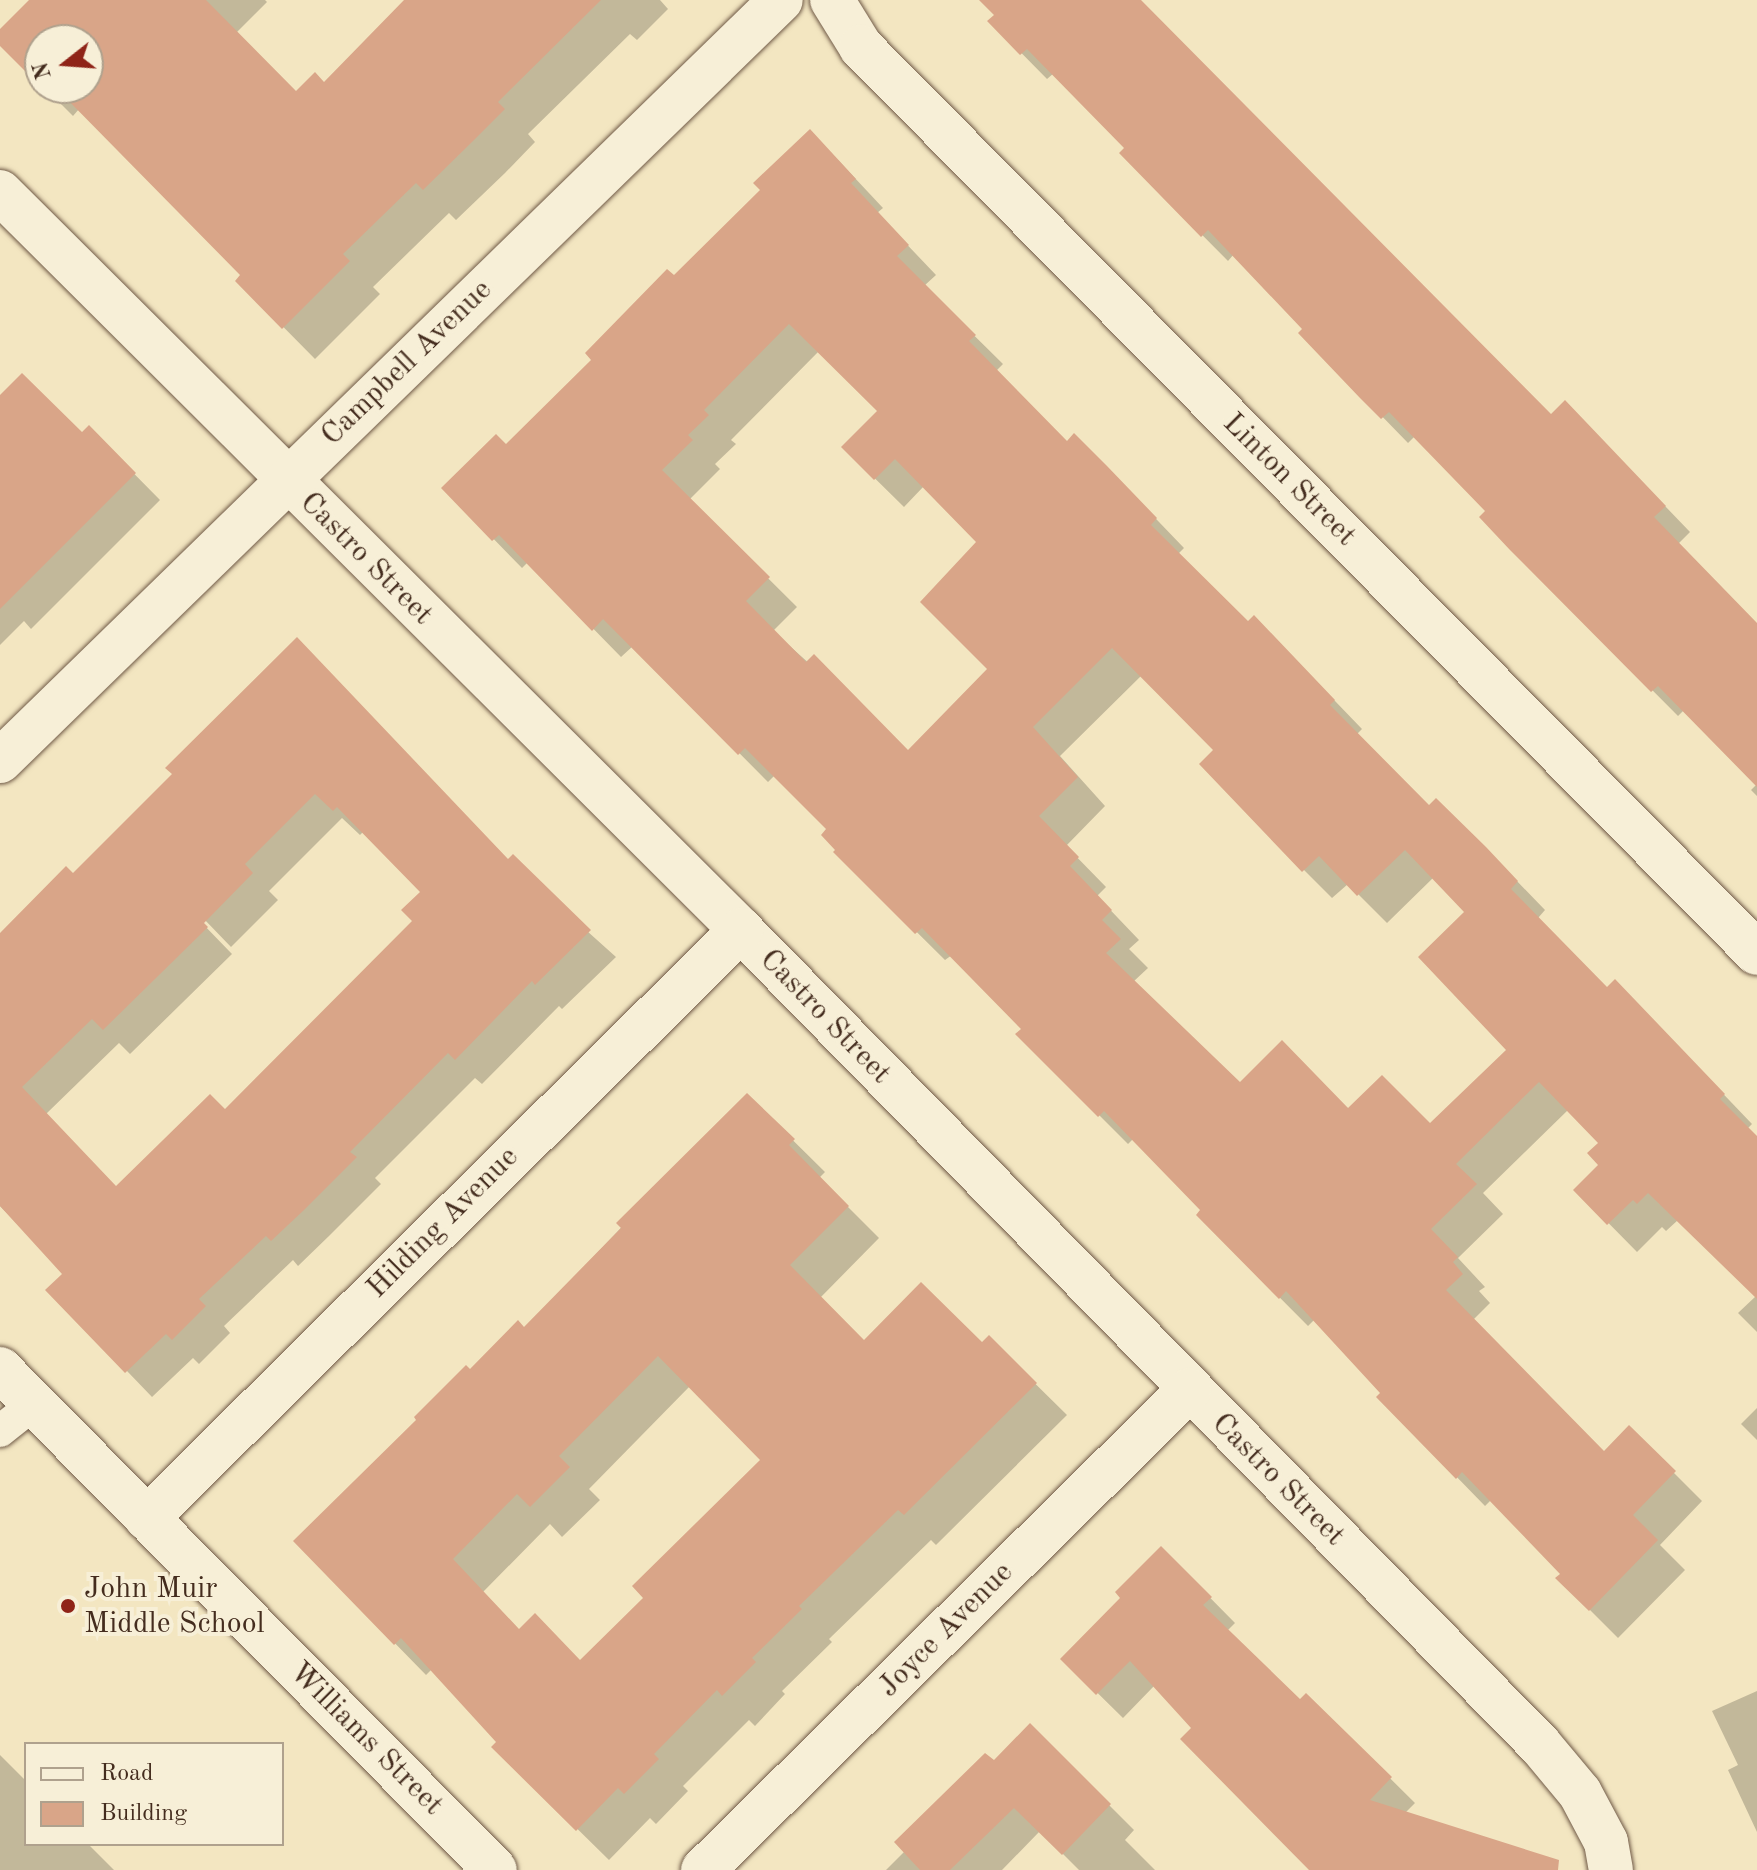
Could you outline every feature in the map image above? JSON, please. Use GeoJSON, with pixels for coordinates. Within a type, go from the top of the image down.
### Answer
{"type":"FeatureCollection","features":[{"type":"Feature","properties":{"kind":"street","name":"Campbell Avenue"},"geometry":{"type":"LineString","coordinates":[[0,761],[781,0]]}},
{"type":"Feature","properties":{"kind":"street","name":"Linton Street"},"geometry":{"type":"LineString","coordinates":[[832,0],[861,47],[1757,953]]}},
{"type":"Feature","properties":{"kind":"street","name":"Castro Street"},"geometry":{"type":"LineString","coordinates":[[0,192],[741,930],[1540,1745],[1580,1793],[1606,1842],[1611,1870]]}},
{"type":"Feature","properties":{"kind":"street","name":"Hilding Avenue"},"geometry":{"type":"LineString","coordinates":[[147,1518],[741,930]]}},
{"type":"Feature","properties":{"kind":"street","name":"Williams Street"},"geometry":{"type":"LineString","coordinates":[[0,1369],[495,1870]]}},
{"type":"Feature","properties":{"kind":"street","name":"Joyce Avenue"},"geometry":{"type":"LineString","coordinates":[[703,1870],[1189,1390]]}},
{"type":"Feature","properties":{"kind":"lane"},"geometry":{"type":"LineString","coordinates":[[0,1431],[34,1404]]}},
{"type":"Feature","properties":{"kind":"building"},"geometry":{"type":"Polygon","coordinates":[[[29,0],[206,0],[296,91],[315,72],[324,82],[404,0],[601,0],[498,102],[505,109],[473,141],[423,190],[416,183],[343,254],[350,261],[282,329],[235,281],[240,275],[72,104],[104,104],[104,24],[24,24],[24,70],[0,46],[0,29],[29,0]]]}},
{"type":"Feature","properties":{"kind":"building"},"geometry":{"type":"Polygon","coordinates":[[[979,0],[1141,0],[1551,414],[1565,400],[1666,506],[1654,517],[1757,623],[1757,787],[1658,686],[1651,692],[1510,550],[1479,517],[1485,511],[1389,412],[1381,419],[1360,398],[1298,333],[1302,329],[1208,230],[1201,237],[1119,153],[1124,148],[1027,49],[1020,55],[987,21],[994,15],[979,0]]]}},
{"type":"Feature","properties":{"kind":"building"},"geometry":{"type":"Polygon","coordinates":[[[810,129],[856,179],[851,183],[909,245],[897,256],[976,335],[969,341],[1067,441],[1074,433],[1107,466],[1157,518],[1151,525],[1248,621],[1254,615],[1335,700],[1330,705],[1429,805],[1436,798],[1486,847],[1518,881],[1511,889],[1607,987],[1615,979],[1725,1094],[1720,1099],[1757,1136],[1757,1299],[1648,1193],[1637,1204],[1633,1200],[1607,1225],[1573,1190],[1598,1165],[1587,1153],[1598,1143],[1539,1082],[1456,1164],[1477,1184],[1431,1229],[1458,1257],[1453,1262],[1463,1274],[1446,1290],[1604,1451],[1629,1425],[1676,1471],[1633,1515],[1658,1540],[1589,1611],[1555,1578],[1560,1574],[1462,1472],[1456,1479],[1376,1397],[1380,1393],[1286,1291],[1279,1299],[1196,1215],[1200,1210],[1104,1111],[1098,1117],[1015,1034],[1021,1029],[922,928],[915,934],[833,852],[835,850],[821,835],[826,829],[745,748],[738,755],[603,619],[592,631],[499,535],[492,541],[441,488],[496,434],[506,444],[591,360],[585,353],[667,269],[674,275],[760,190],[753,183],[810,129]],[[789,324],[704,410],[709,415],[688,435],[693,440],[662,470],[770,577],[746,601],[806,662],[814,654],[908,750],[987,669],[920,602],[976,542],[895,459],[874,480],[841,447],[877,411],[789,324]],[[1112,648],[1033,727],[1078,777],[1039,816],[1079,857],[1070,866],[1112,910],[1102,920],[1121,939],[1106,953],[1240,1082],[1282,1040],[1348,1108],[1382,1075],[1430,1123],[1506,1050],[1418,957],[1464,912],[1405,850],[1357,896],[1319,856],[1302,872],[1199,764],[1213,750],[1112,648]]]}},
{"type":"Feature","properties":{"kind":"building"},"geometry":{"type":"Polygon","coordinates":[[[22,373],[82,432],[89,425],[136,473],[0,609],[0,395],[22,373]]]}},
{"type":"Feature","properties":{"kind":"building"},"geometry":{"type":"Polygon","coordinates":[[[297,637],[508,859],[513,854],[591,930],[535,985],[532,981],[455,1060],[448,1053],[350,1152],[357,1157],[304,1210],[271,1241],[266,1236],[199,1299],[206,1306],[172,1340],[166,1334],[125,1373],[45,1290],[62,1274],[0,1206],[0,933],[66,866],[73,873],[172,774],[165,768],[297,637]],[[315,794],[245,864],[253,873],[204,923],[208,927],[103,1030],[92,1019],[22,1087],[116,1186],[210,1094],[225,1109],[412,921],[401,910],[420,892],[337,807],[333,811],[315,794]]]}},
{"type":"Feature","properties":{"kind":"building"},"geometry":{"type":"Polygon","coordinates":[[[747,1093],[795,1139],[789,1145],[849,1206],[790,1265],[864,1340],[921,1282],[982,1342],[989,1335],[1037,1383],[904,1515],[898,1510],[799,1606],[802,1609],[752,1658],[756,1662],[722,1696],[717,1690],[654,1754],[659,1759],[624,1794],[618,1788],[576,1831],[491,1747],[496,1742],[401,1638],[394,1645],[293,1541],[416,1420],[414,1417],[466,1365],[470,1369],[518,1320],[524,1327],[621,1228],[616,1223],[747,1093]],[[658,1356],[559,1456],[570,1467],[530,1507],[517,1494],[453,1559],[519,1629],[535,1613],[580,1660],[643,1598],[632,1586],[760,1460],[658,1356]]]}},
{"type":"Feature","properties":{"kind":"building"},"geometry":{"type":"Polygon","coordinates":[[[1161,1546],[1212,1597],[1203,1605],[1300,1699],[1306,1693],[1392,1777],[1370,1800],[1559,1860],[1558,1870],[1309,1870],[1180,1739],[1191,1728],[1130,1661],[1096,1695],[1060,1659],[1120,1598],[1115,1592],[1161,1546]]]}},
{"type":"Feature","properties":{"kind":"building"},"geometry":{"type":"Polygon","coordinates":[[[1030,1723],[1111,1804],[1062,1855],[1014,1808],[950,1870],[920,1870],[894,1842],[985,1753],[994,1760],[1030,1723]]]}},
{"type":"Feature","properties":{"kind":"place","name":"John Muir Middle School"},"geometry":{"type":"Point","coordinates":[68,1606]}}]}
